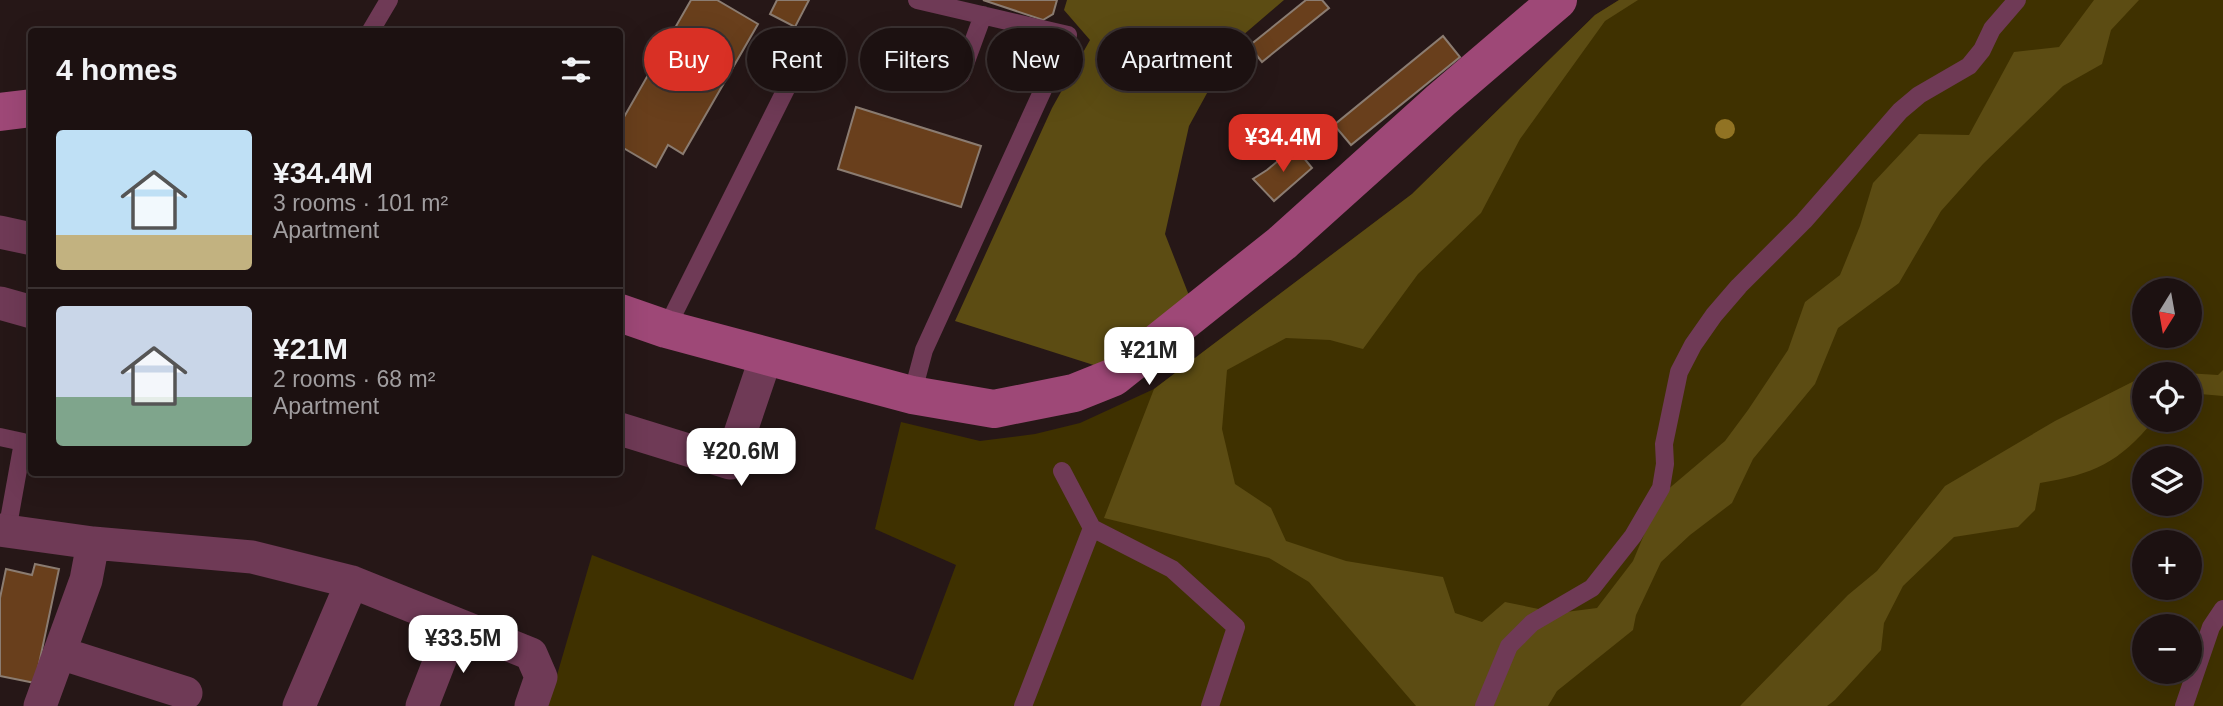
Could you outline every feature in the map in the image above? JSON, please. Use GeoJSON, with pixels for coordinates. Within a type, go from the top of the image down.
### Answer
{"type":"FeatureCollection","features":[{"type":"Feature","properties":{"kind":"street"},"geometry":{"type":"LineString","coordinates":[[623,314],[765,357],[912,395],[994,409],[1074,394],[1114,377],[1282,243],[1441,100],[1558,0]]}},
{"type":"Feature","properties":{"kind":"street"},"geometry":{"type":"LineString","coordinates":[[0,113],[28,109]]}},
{"type":"Feature","properties":{"kind":"street"},"geometry":{"type":"LineString","coordinates":[[0,232],[28,238]]}},
{"type":"Feature","properties":{"kind":"street"},"geometry":{"type":"LineString","coordinates":[[0,303],[28,311]]}},
{"type":"Feature","properties":{"kind":"street"},"geometry":{"type":"LineString","coordinates":[[623,430],[730,463],[765,357]]}},
{"type":"Feature","properties":{"kind":"street"},"geometry":{"type":"LineString","coordinates":[[3,530],[93,543],[252,557],[352,582],[531,654],[541,677],[531,706]]}},
{"type":"Feature","properties":{"kind":"street"},"geometry":{"type":"LineString","coordinates":[[40,706],[86,580],[93,543]]}},
{"type":"Feature","properties":{"kind":"street"},"geometry":{"type":"LineString","coordinates":[[299,706],[352,582]]}},
{"type":"Feature","properties":{"kind":"street"},"geometry":{"type":"LineString","coordinates":[[422,706],[454,624]]}},
{"type":"Feature","properties":{"kind":"street"},"geometry":{"type":"LineString","coordinates":[[60,653],[186,693]]}},
{"type":"Feature","properties":{"kind":"lane"},"geometry":{"type":"LineString","coordinates":[[372,28],[389,0]]}},
{"type":"Feature","properties":{"kind":"lane"},"geometry":{"type":"LineString","coordinates":[[912,395],[924,350],[1068,35],[918,0]]}},
{"type":"Feature","properties":{"kind":"lane"},"geometry":{"type":"LineString","coordinates":[[1484,706],[1509,646],[1532,623],[1592,588],[1633,537],[1661,488],[1665,464],[1664,444],[1679,372],[1693,345],[1714,315],[1804,221],[1899,111],[1919,94],[1947,81],[1969,66],[1982,50],[1992,29],[2017,0]]}},
{"type":"Feature","properties":{"kind":"lane"},"geometry":{"type":"LineString","coordinates":[[973,42],[983,15]]}},
{"type":"Feature","properties":{"kind":"lane"},"geometry":{"type":"LineString","coordinates":[[666,329],[785,91]]}},
{"type":"Feature","properties":{"kind":"lane"},"geometry":{"type":"LineString","coordinates":[[0,437],[23,442],[3,530]]}},
{"type":"Feature","properties":{"kind":"lane"},"geometry":{"type":"LineString","coordinates":[[1062,471],[1092,528],[1172,569],[1236,627],[1210,706]]}},
{"type":"Feature","properties":{"kind":"lane"},"geometry":{"type":"LineString","coordinates":[[1023,706],[1092,528]]}},
{"type":"Feature","properties":{"kind":"lane"},"geometry":{"type":"LineString","coordinates":[[2184,706],[2211,627],[2223,609]]}},
{"type":"Feature","properties":{"kind":"shaded area"},"geometry":{"type":"Polygon","coordinates":[[[1067,0],[1284,0],[1251,28],[1097,28],[1097,91],[1208,91],[1189,126],[1165,234],[1190,298],[1103,368],[955,321],[1052,108],[1062,91],[1083,91],[1083,53],[1090,40],[1083,28],[1080,28],[1064,10],[1067,0]]]}},
{"type":"Feature","properties":{"kind":"shaded area"},"geometry":{"type":"Polygon","coordinates":[[[1619,0],[2223,0],[2223,706],[548,706],[592,555],[913,680],[956,565],[875,529],[901,422],[980,441],[1035,434],[1080,423],[1154,389],[1412,194],[1595,15],[1619,0]]]}},
{"type":"Feature","properties":{"kind":"shaded area"},"geometry":{"type":"Polygon","coordinates":[[[1619,0],[1638,0],[1605,21],[1520,139],[1481,213],[1418,274],[1363,349],[1330,340],[1286,338],[1227,370],[1222,429],[1235,484],[1271,508],[1286,541],[1346,561],[1443,577],[1455,613],[1482,622],[1505,602],[1558,613],[1597,608],[1633,561],[1666,491],[1725,441],[1788,350],[1805,302],[1840,275],[1860,226],[1873,183],[1919,134],[1969,135],[2014,52],[2059,47],[2094,0],[2139,0],[2111,30],[2102,64],[2063,86],[1983,164],[1941,211],[1899,283],[1838,328],[1815,384],[1753,459],[1732,503],[1690,535],[1661,562],[1636,615],[1633,630],[1557,691],[1548,706],[1416,706],[1309,582],[1269,558],[1104,518],[1154,389],[1412,194],[1595,15],[1619,0]]]}},
{"type":"Feature","properties":{"kind":"shaded area"},"geometry":{"type":"Polygon","coordinates":[[[2223,370],[2223,396],[2202,394],[2202,374],[2218,375],[2223,370]]]}},
{"type":"Feature","properties":{"kind":"shaded area"},"geometry":{"type":"Polygon","coordinates":[[[2132,382],[2132,432],[2144,432],[2129,447],[2104,464],[2076,475],[2040,483],[2035,510],[2018,527],[1954,537],[1903,586],[1884,623],[1881,650],[1827,706],[1740,706],[1848,595],[1877,571],[1945,486],[2055,421],[2132,382]]]}},
{"type":"Feature","properties":{"kind":"building"},"geometry":{"type":"Polygon","coordinates":[[[691,0],[717,0],[758,24],[756,28],[747,28],[747,43],[733,67],[733,28],[675,28],[691,0]]]}},
{"type":"Feature","properties":{"kind":"building"},"geometry":{"type":"Polygon","coordinates":[[[777,0],[809,0],[795,27],[770,14],[777,0]]]}},
{"type":"Feature","properties":{"kind":"building"},"geometry":{"type":"Polygon","coordinates":[[[983,0],[1057,0],[1053,14],[1043,20],[983,0]]]}},
{"type":"Feature","properties":{"kind":"building"},"geometry":{"type":"Polygon","coordinates":[[[1306,0],[1322,0],[1329,8],[1262,62],[1256,55],[1256,40],[1306,0]]]}},
{"type":"Feature","properties":{"kind":"building"},"geometry":{"type":"Polygon","coordinates":[[[1443,36],[1460,57],[1351,145],[1334,125],[1443,36]]]}},
{"type":"Feature","properties":{"kind":"building"},"geometry":{"type":"Polygon","coordinates":[[[644,82],[644,91],[719,91],[683,154],[668,145],[656,167],[623,148],[623,119],[644,82]]]}},
{"type":"Feature","properties":{"kind":"building"},"geometry":{"type":"Polygon","coordinates":[[[856,107],[981,146],[961,207],[838,169],[856,107]]]}},
{"type":"Feature","properties":{"kind":"building"},"geometry":{"type":"Polygon","coordinates":[[[1295,147],[1312,168],[1274,201],[1253,179],[1295,147]]]}},
{"type":"Feature","properties":{"kind":"building"},"geometry":{"type":"Polygon","coordinates":[[[35,564],[59,569],[35,683],[0,676],[0,598],[6,569],[32,575],[35,564]]]}}]}
